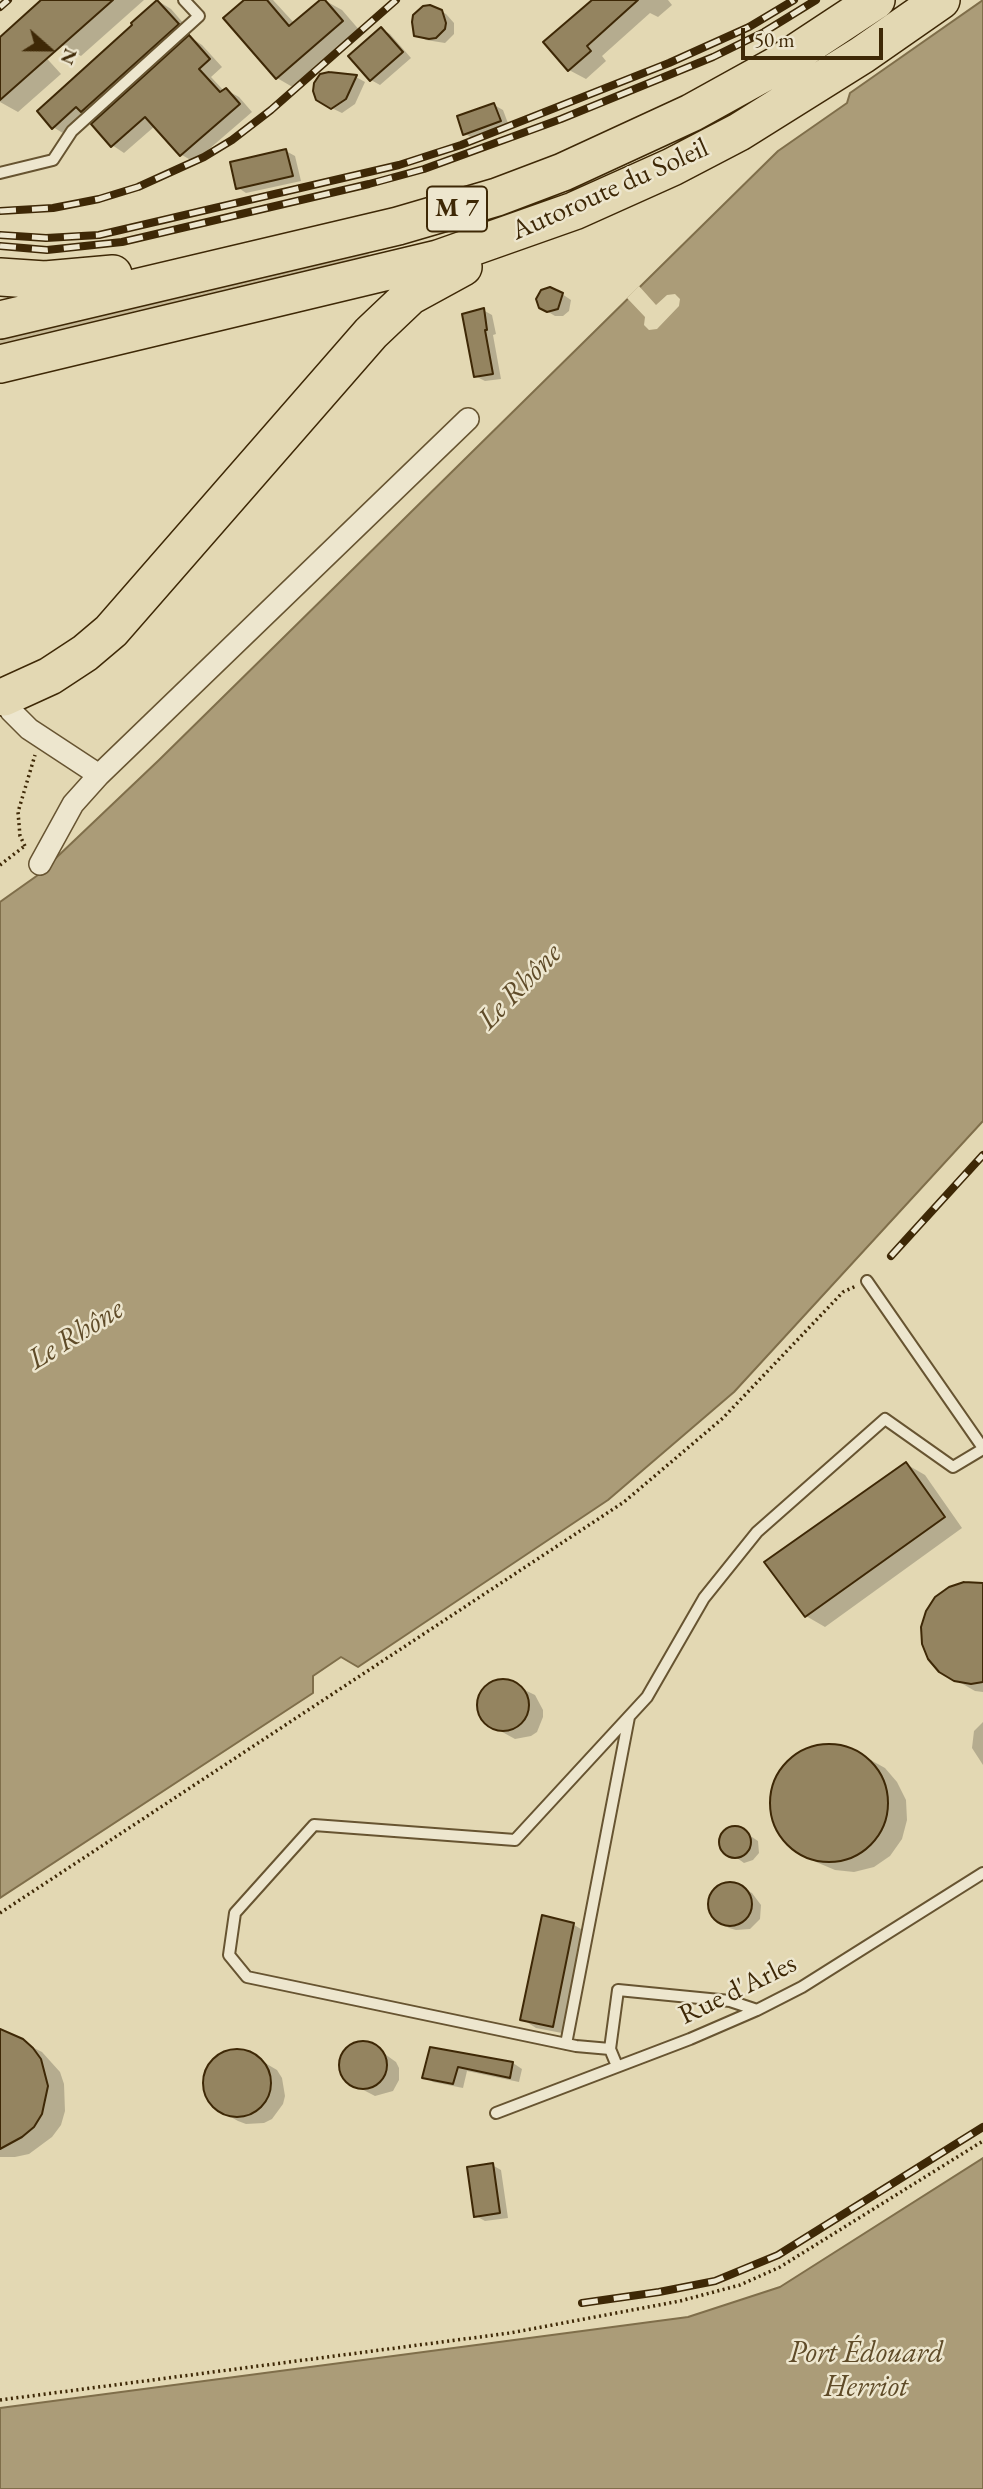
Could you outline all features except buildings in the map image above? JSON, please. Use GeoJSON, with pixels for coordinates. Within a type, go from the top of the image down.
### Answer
{"type":"FeatureCollection","features":[{"type":"Feature","properties":{"kind":"highway","name":"Autoroute du Soleil"},"geometry":{"type":"LineString","coordinates":[[0,320],[447,213],[563,172],[660,129],[734,90],[808,46],[876,0]]}},
{"type":"Feature","properties":{"kind":"highway","name":"Autoroute du Soleil"},"geometry":{"type":"LineString","coordinates":[[0,364],[438,258],[531,227],[629,186],[748,127],[851,63],[941,0]]}},
{"type":"Feature","properties":{"kind":"highway"},"geometry":{"type":"LineString","coordinates":[[4,697],[50,676],[85,653],[111,631],[371,334],[410,296],[437,279],[629,186]]}},
{"type":"Feature","properties":{"kind":"highway"},"geometry":{"type":"LineString","coordinates":[[0,277],[71,278],[257,260]]}},
{"type":"Feature","properties":{"kind":"street"},"geometry":{"type":"LineString","coordinates":[[40,864],[73,804],[99,775],[468,419]]}},
{"type":"Feature","properties":{"kind":"street"},"geometry":{"type":"LineString","coordinates":[[4,697],[10,711],[39,735],[99,775]]}},
{"type":"Feature","properties":{"kind":"lane"},"geometry":{"type":"LineString","coordinates":[[0,173],[53,160],[72,131],[199,16],[184,0]]}},
{"type":"Feature","properties":{"kind":"lane"},"geometry":{"type":"LineString","coordinates":[[610,2049],[566,2044],[247,1977],[229,1955],[235,1913],[314,1825],[515,1840],[647,1697],[704,1598],[757,1532],[885,1419],[953,1467],[983,1449],[867,1281]]}},
{"type":"Feature","properties":{"kind":"lane"},"geometry":{"type":"LineString","coordinates":[[566,2044],[629,1717]]}},
{"type":"Feature","properties":{"kind":"lane","name":"Rue d'Arles"},"geometry":{"type":"LineString","coordinates":[[496,2113],[690,2039],[757,2010],[802,1987],[983,1873]]}},
{"type":"Feature","properties":{"kind":"lane"},"geometry":{"type":"LineString","coordinates":[[617,2066],[610,2049],[618,1990],[730,2001],[757,2010]]}},
{"type":"Feature","properties":{"kind":"path"},"geometry":{"type":"LineString","coordinates":[[24,846],[20,835],[19,812],[39,735]]}},
{"type":"Feature","properties":{"kind":"path"},"geometry":{"type":"LineString","coordinates":[[0,1913],[624,1502],[723,1418],[843,1292],[867,1281]]}},
{"type":"Feature","properties":{"kind":"path"},"geometry":{"type":"LineString","coordinates":[[0,2400],[510,2333],[680,2301],[740,2285],[780,2267],[983,2141]]}},
{"type":"Feature","properties":{"kind":"shaded area"},"geometry":{"type":"Polygon","coordinates":[[[368,251],[370,259],[0,348],[0,337],[368,251]]]}},
{"type":"Feature","properties":{"kind":"water","name":"Le Rhône"},"geometry":{"type":"Polygon","coordinates":[[[983,0],[983,1121],[734,1392],[608,1500],[358,1667],[341,1657],[313,1676],[313,1693],[0,1898],[0,902],[38,875],[159,760],[778,151],[847,103],[850,93],[983,0]]]}},
{"type":"Feature","properties":{"kind":"water","name":"Port Édouard Herriot"},"geometry":{"type":"Polygon","coordinates":[[[983,2158],[983,2489],[0,2489],[0,2408],[688,2317],[780,2287],[983,2158]]]}},
{"type":"Feature","properties":{"kind":"pier"},"geometry":{"type":"Polygon","coordinates":[[[639,286],[656,305],[667,295],[675,294],[680,299],[679,306],[657,329],[649,330],[644,325],[645,317],[627,298],[639,286]]]}},
{"type":"Feature","properties":{"kind":"railway"},"geometry":{"type":"LineString","coordinates":[[0,7],[8,0]]}},
{"type":"Feature","properties":{"kind":"railway"},"geometry":{"type":"LineString","coordinates":[[0,211],[53,208],[99,199],[138,187],[204,157],[232,140],[271,110],[396,0]]}},
{"type":"Feature","properties":{"kind":"railway"},"geometry":{"type":"LineString","coordinates":[[0,235],[46,238],[99,235],[399,165],[461,145],[669,63],[749,27],[794,0]]}},
{"type":"Feature","properties":{"kind":"railway"},"geometry":{"type":"LineString","coordinates":[[0,246],[47,250],[122,242],[424,169],[561,119],[713,57],[764,32],[816,0]]}},
{"type":"Feature","properties":{"kind":"railway"},"geometry":{"type":"LineString","coordinates":[[891,1256],[983,1155]]}},
{"type":"Feature","properties":{"kind":"railway"},"geometry":{"type":"LineString","coordinates":[[582,2303],[715,2281],[778,2255],[983,2127]]}}]}
